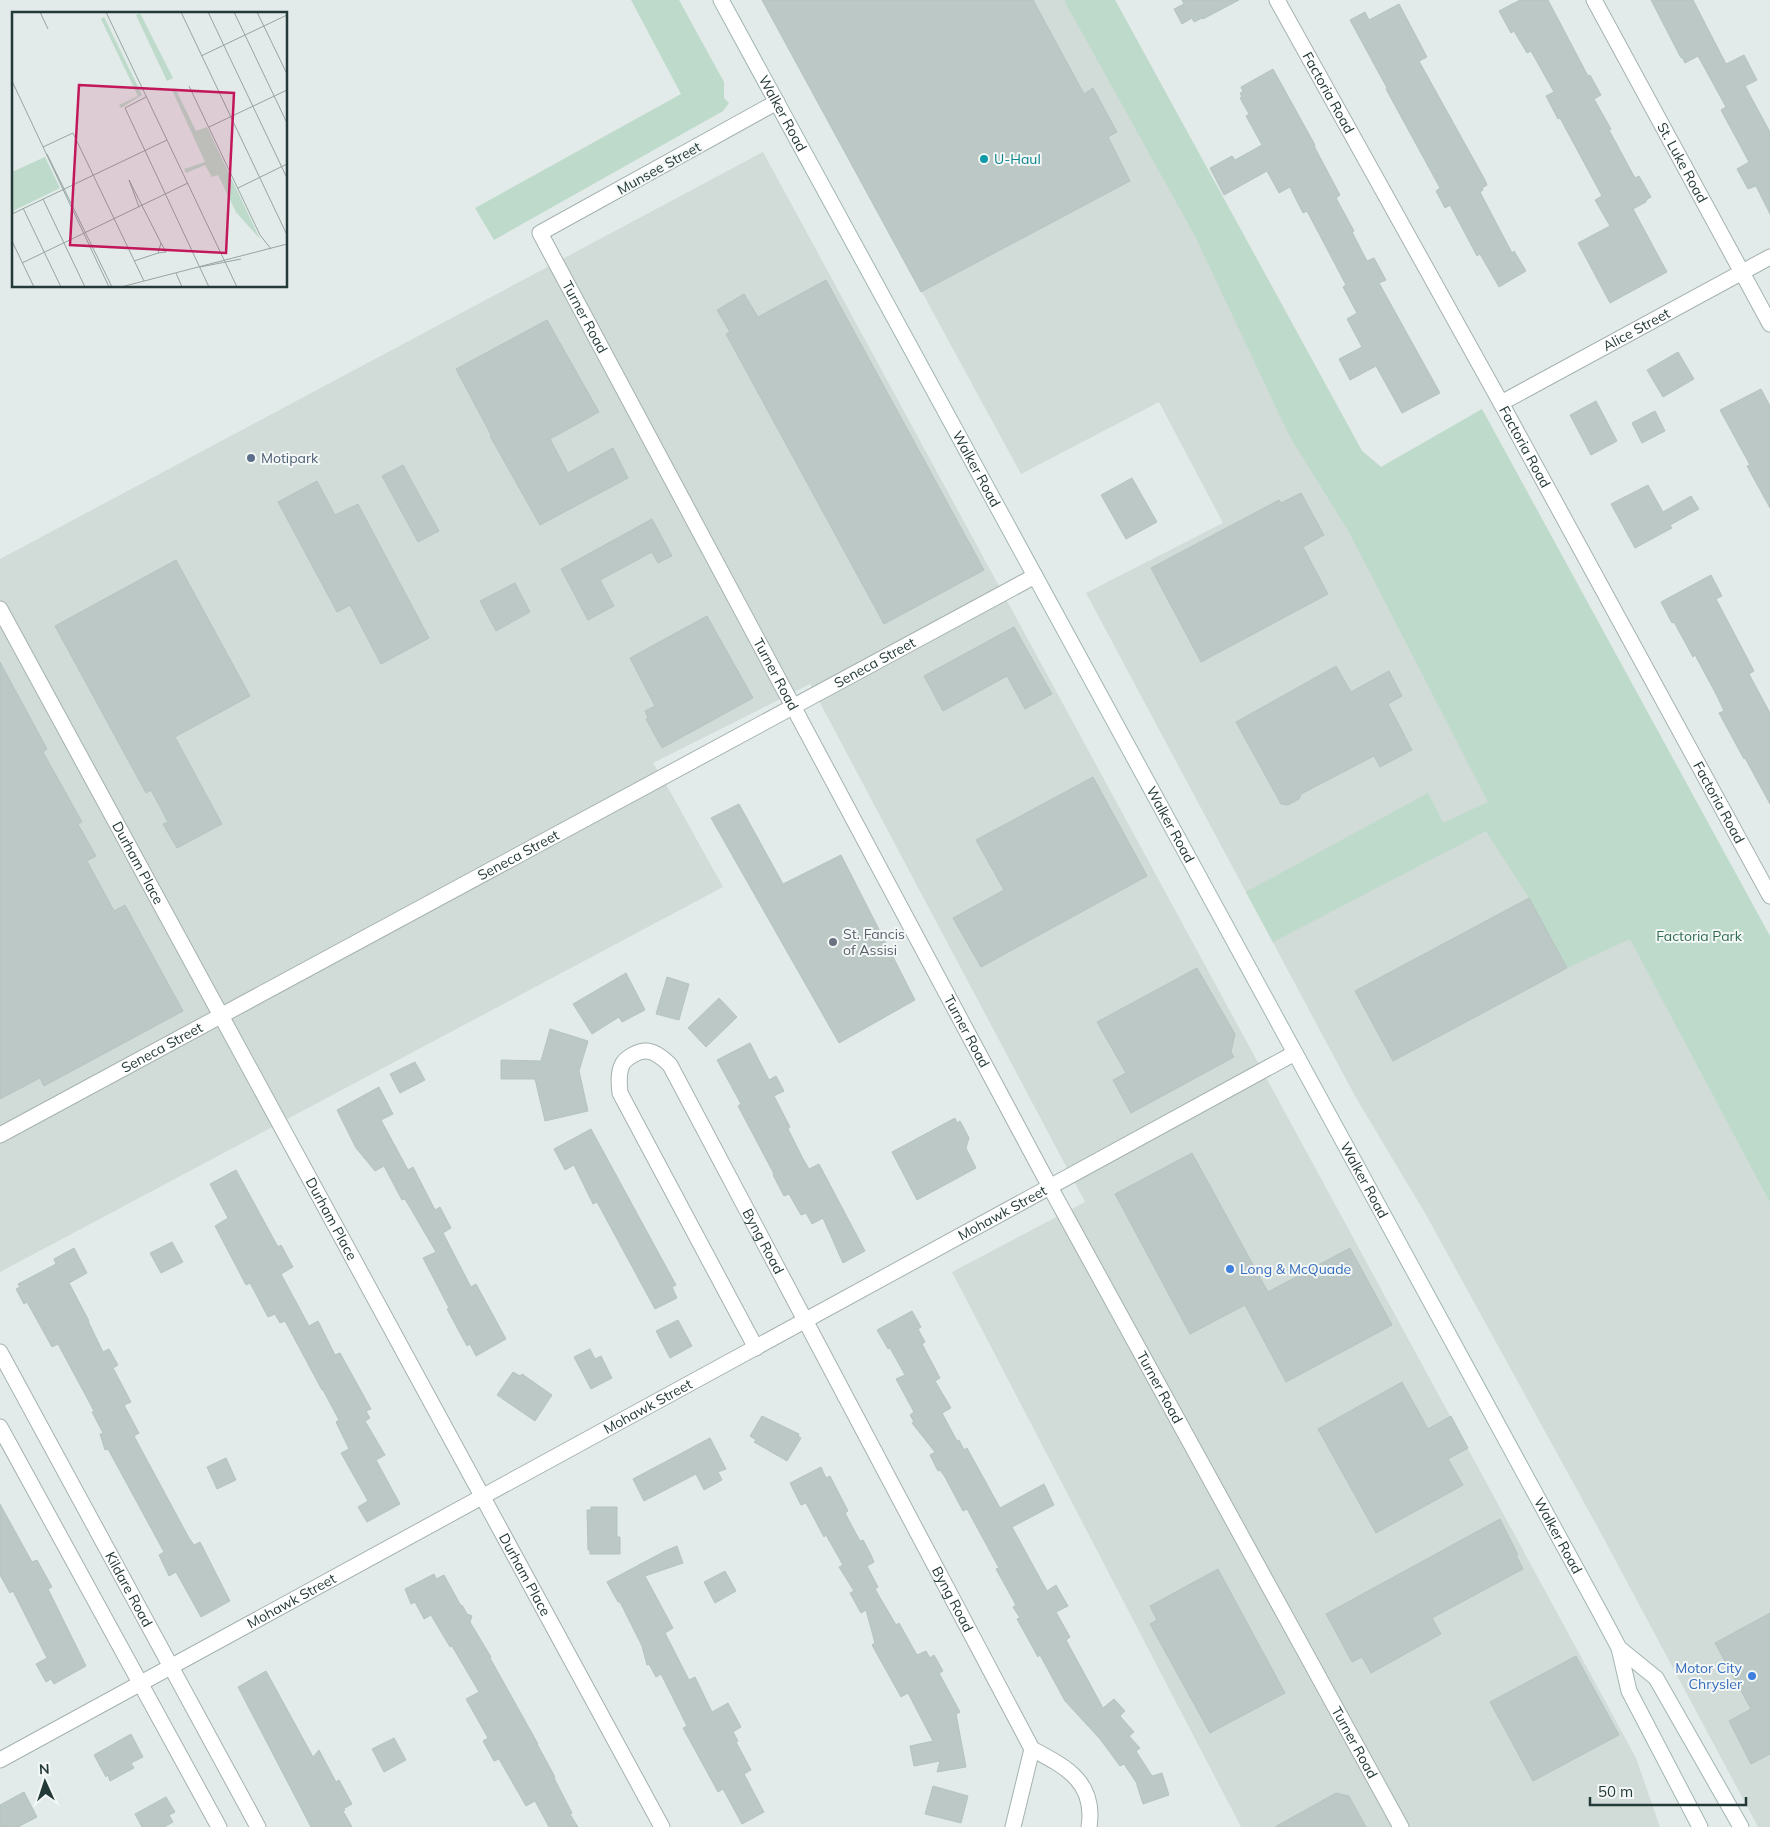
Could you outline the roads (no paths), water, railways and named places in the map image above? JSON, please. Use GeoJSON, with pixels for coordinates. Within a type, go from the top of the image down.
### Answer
{"type":"FeatureCollection","features":[{"type":"Feature","properties":{"kind":"street","name":"Walker Road"},"geometry":{"type":"LineString","coordinates":[[721,0],[1619,1648],[1629,1691],[1700,1827]]}},
{"type":"Feature","properties":{"kind":"street","name":"Factoria Road"},"geometry":{"type":"LineString","coordinates":[[1277,0],[1501,403],[1770,896]]}},
{"type":"Feature","properties":{"kind":"street","name":"St. Luke Road"},"geometry":{"type":"LineString","coordinates":[[1594,0],[1770,324]]}},
{"type":"Feature","properties":{"kind":"street","name":"Munsee Street"},"geometry":{"type":"LineString","coordinates":[[540,233],[777,102]]}},
{"type":"Feature","properties":{"kind":"street","name":"Turner Road"},"geometry":{"type":"LineString","coordinates":[[540,233],[1050,1186],[1401,1827]]}},
{"type":"Feature","properties":{"kind":"street","name":"Alice Street"},"geometry":{"type":"LineString","coordinates":[[1501,403],[1770,257]]}},
{"type":"Feature","properties":{"kind":"street","name":"Seneca Street"},"geometry":{"type":"LineString","coordinates":[[0,1135],[1035,576]]}},
{"type":"Feature","properties":{"kind":"street","name":"Durham Place"},"geometry":{"type":"LineString","coordinates":[[0,609],[662,1827]]}},
{"type":"Feature","properties":{"kind":"street","name":"Byng Road"},"geometry":{"type":"LineString","coordinates":[[756,1348],[620,1093],[619,1076],[623,1063],[632,1055],[646,1051],[662,1057],[670,1065],[1032,1749]]}},
{"type":"Feature","properties":{"kind":"street","name":"Mohawk Street"},"geometry":{"type":"LineString","coordinates":[[0,1760],[1295,1053]]}},
{"type":"Feature","properties":{"kind":"street","name":"Kildare Road"},"geometry":{"type":"LineString","coordinates":[[0,1352],[258,1827]]}},
{"type":"Feature","properties":{"kind":"street"},"geometry":{"type":"LineString","coordinates":[[0,1427],[219,1827]]}},
{"type":"Feature","properties":{"kind":"street","name":"Walker Road"},"geometry":{"type":"LineString","coordinates":[[1619,1648],[1656,1678],[1741,1827]]}},
{"type":"Feature","properties":{"kind":"street"},"geometry":{"type":"LineString","coordinates":[[1013,1827],[1032,1749],[1065,1766],[1085,1789],[1091,1814],[1089,1827]]}},
{"type":"Feature","properties":{"kind":"street"},"geometry":{"type":"LineString","coordinates":[[1688,1805],[1690,1827]]}},
{"type":"Feature","properties":{"kind":"place","name":"U-Haul"},"geometry":{"type":"Point","coordinates":[984,159]}},
{"type":"Feature","properties":{"kind":"place","name":"Motipark"},"geometry":{"type":"Point","coordinates":[251,458]}},
{"type":"Feature","properties":{"kind":"place","name":"St. Fancis of Assisi"},"geometry":{"type":"Point","coordinates":[833,942]}},
{"type":"Feature","properties":{"kind":"place","name":"Long & McQuade"},"geometry":{"type":"Point","coordinates":[1230,1269]}},
{"type":"Feature","properties":{"kind":"place","name":"Motor City Chrysler"},"geometry":{"type":"Point","coordinates":[1752,1676]}},
{"type":"Feature","properties":{"kind":"park label","name":"Factoria Park"},"geometry":{"type":"Point","coordinates":[1699,936]}}]}
